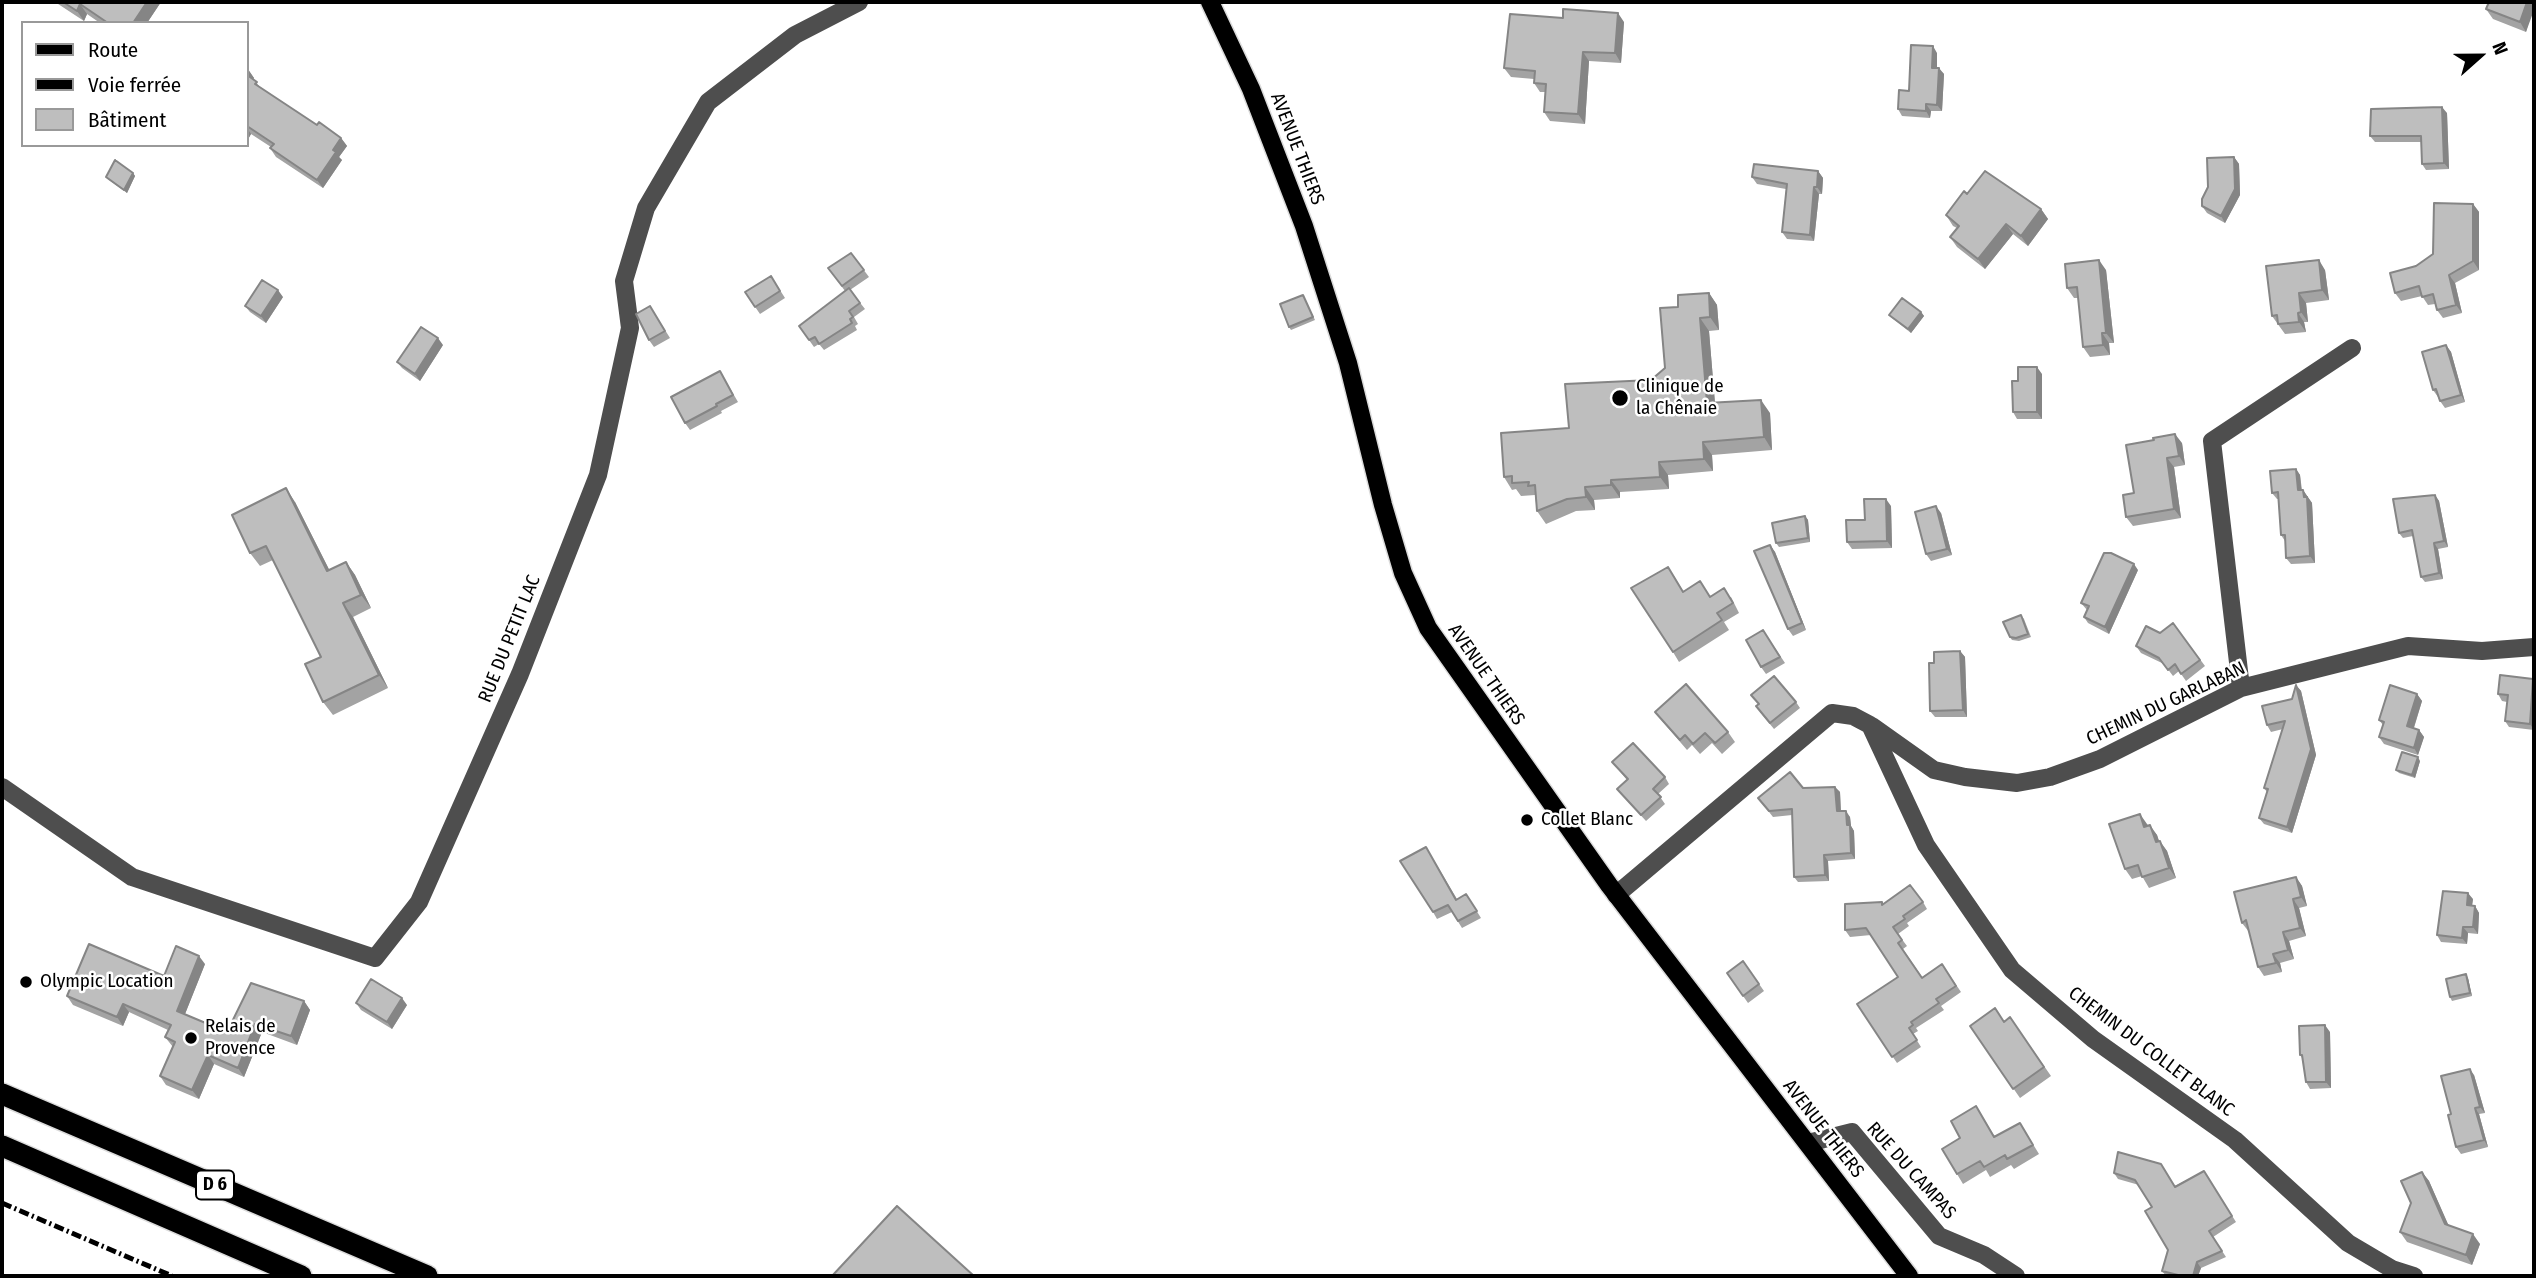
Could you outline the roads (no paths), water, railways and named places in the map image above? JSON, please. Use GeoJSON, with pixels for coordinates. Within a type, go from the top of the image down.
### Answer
{"type":"FeatureCollection","features":[{"type":"Feature","properties":{"kind":"highway","name":"D 6"},"geometry":{"type":"LineString","coordinates":[[2,1094],[427,1276]]}},
{"type":"Feature","properties":{"kind":"highway","name":"D 6"},"geometry":{"type":"LineString","coordinates":[[2,1146],[301,1276]]}},
{"type":"Feature","properties":{"kind":"main road","name":"AVENUE THIERS"},"geometry":{"type":"LineString","coordinates":[[1210,2],[1251,89],[1304,226],[1348,363],[1402,573],[1428,628],[1616,895],[1909,1276]]}},
{"type":"Feature","properties":{"kind":"street","name":"RUE DU PETIT LAC"},"geometry":{"type":"LineString","coordinates":[[2,787],[132,877],[375,958],[419,902],[520,674],[598,475],[630,328],[624,281],[646,208],[708,102],[795,34],[859,2]]}},
{"type":"Feature","properties":{"kind":"street"},"geometry":{"type":"LineString","coordinates":[[2241,688],[2212,441],[2352,348]]}},
{"type":"Feature","properties":{"kind":"street","name":"CHEMIN DU GARLABAN"},"geometry":{"type":"LineString","coordinates":[[1870,725],[1934,771],[2018,783],[2050,777],[2100,759],[2241,688],[2408,646],[2482,651],[2534,647]]}},
{"type":"Feature","properties":{"kind":"street"},"geometry":{"type":"LineString","coordinates":[[1616,895],[1832,713],[1853,716],[1870,725]]}},
{"type":"Feature","properties":{"kind":"street","name":"CHEMIN DU COLLET BLANC"},"geometry":{"type":"LineString","coordinates":[[1870,725],[1926,845],[2012,970],[2093,1039],[2235,1140],[2348,1243],[2392,1269],[2414,1276]]}},
{"type":"Feature","properties":{"kind":"street","name":"RUE DU CAMPAS"},"geometry":{"type":"LineString","coordinates":[[1808,1143],[1852,1132],[1939,1236],[1984,1255],[2016,1276]]}},
{"type":"Feature","properties":{"kind":"railway"},"geometry":{"type":"LineString","coordinates":[[2,1203],[172,1276]]}},
{"type":"Feature","properties":{"kind":"place","name":"Clinique de la Chênaie"},"geometry":{"type":"Point","coordinates":[1620,398]}},
{"type":"Feature","properties":{"kind":"place","name":"Collet Blanc"},"geometry":{"type":"Point","coordinates":[1527,820]}},
{"type":"Feature","properties":{"kind":"place","name":"Olympic Location"},"geometry":{"type":"Point","coordinates":[26,982]}},
{"type":"Feature","properties":{"kind":"place","name":"Relais de Provence"},"geometry":{"type":"Point","coordinates":[191,1038]}}]}
